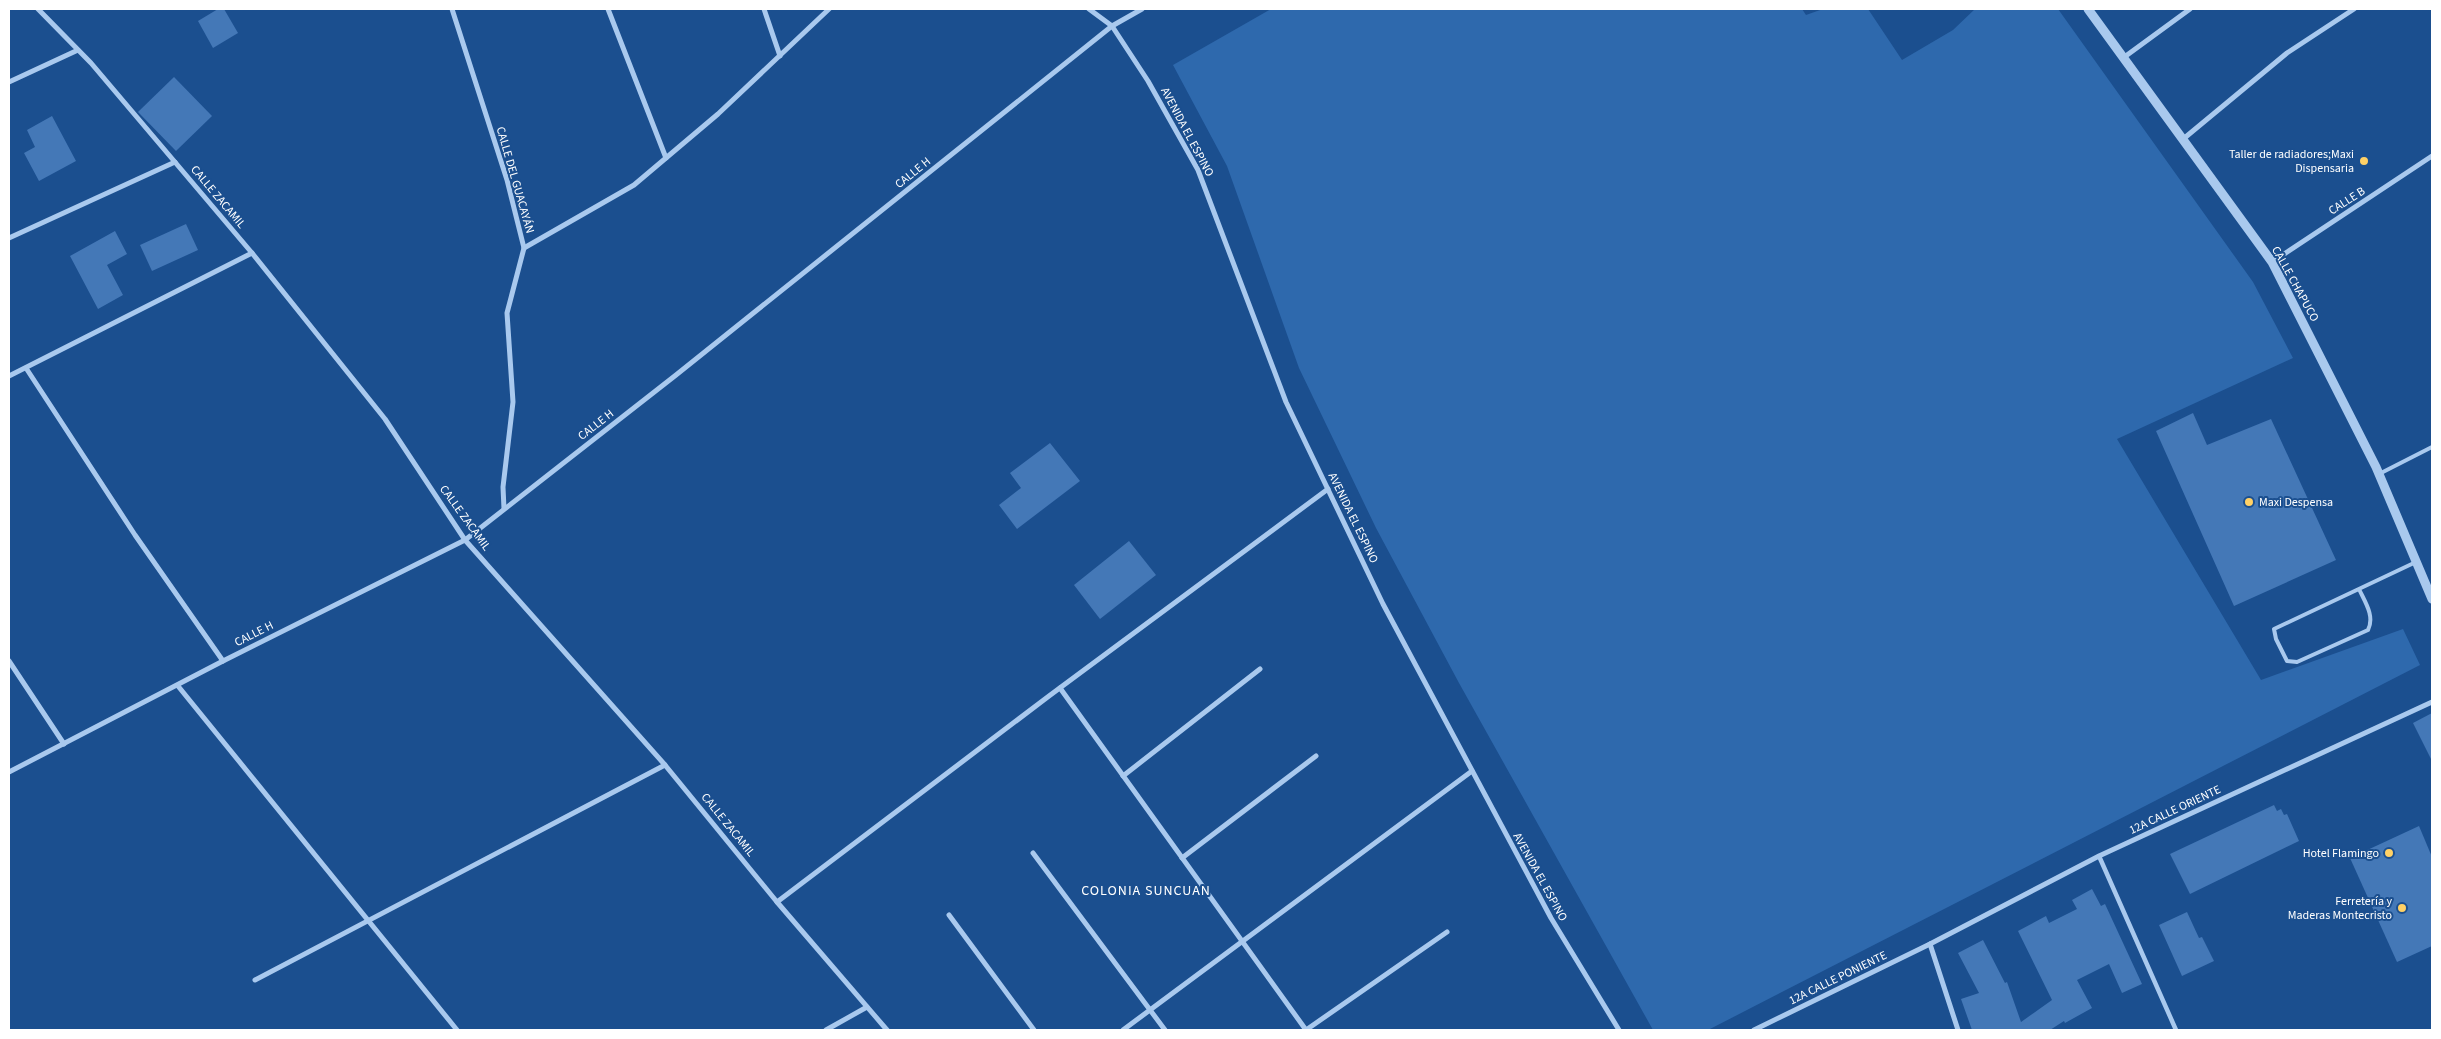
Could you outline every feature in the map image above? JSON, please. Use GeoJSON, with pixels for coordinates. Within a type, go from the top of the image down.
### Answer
{"type":"FeatureCollection","features":[{"type":"Feature","properties":{"kind":"street","name":"CALLE ZACAMIL"},"geometry":{"type":"LineString","coordinates":[[38,9],[78,50],[252,253],[385,419],[466,540],[665,765],[778,902],[888,1030]]}},
{"type":"Feature","properties":{"kind":"street","name":"CALLE DEL GUACAYÁN"},"geometry":{"type":"LineString","coordinates":[[452,9],[507,180],[524,248],[508,313],[513,402],[502,487],[504,509]]}},
{"type":"Feature","properties":{"kind":"street"},"geometry":{"type":"LineString","coordinates":[[608,9],[666,158]]}},
{"type":"Feature","properties":{"kind":"street"},"geometry":{"type":"LineString","coordinates":[[764,9],[780,56]]}},
{"type":"Feature","properties":{"kind":"street"},"geometry":{"type":"LineString","coordinates":[[524,248],[634,185],[718,114],[829,9]]}},
{"type":"Feature","properties":{"kind":"street","name":"AVENIDA EL ESPINO"},"geometry":{"type":"LineString","coordinates":[[1089,9],[1112,26],[1148,81],[1198,170],[1286,402],[1382,604],[1550,918],[1620,1030]]}},
{"type":"Feature","properties":{"kind":"street","name":"CALLE H"},"geometry":{"type":"LineString","coordinates":[[9,772],[223,661],[466,540],[1112,26],[1142,9]]}},
{"type":"Feature","properties":{"kind":"street","name":"CALLE CHAPUCO"},"geometry":{"type":"LineString","coordinates":[[2088,9],[2272,262],[2379,474],[2432,599]]}},
{"type":"Feature","properties":{"kind":"street"},"geometry":{"type":"LineString","coordinates":[[2123,58],[2190,9]]}},
{"type":"Feature","properties":{"kind":"street"},"geometry":{"type":"LineString","coordinates":[[2182,140],[2287,53],[2354,9]]}},
{"type":"Feature","properties":{"kind":"street"},"geometry":{"type":"LineString","coordinates":[[9,82],[78,50]]}},
{"type":"Feature","properties":{"kind":"street","name":"CALLE B"},"geometry":{"type":"LineString","coordinates":[[2272,262],[2432,156]]}},
{"type":"Feature","properties":{"kind":"street"},"geometry":{"type":"LineString","coordinates":[[9,238],[175,162]]}},
{"type":"Feature","properties":{"kind":"street"},"geometry":{"type":"LineString","coordinates":[[9,376],[252,253]]}},
{"type":"Feature","properties":{"kind":"street"},"geometry":{"type":"LineString","coordinates":[[26,368],[135,535],[223,661]]}},
{"type":"Feature","properties":{"kind":"street"},"geometry":{"type":"LineString","coordinates":[[778,902],[1060,688],[1328,489]]}},
{"type":"Feature","properties":{"kind":"street"},"geometry":{"type":"LineString","coordinates":[[9,661],[64,744]]}},
{"type":"Feature","properties":{"kind":"street"},"geometry":{"type":"LineString","coordinates":[[1123,776],[1260,670]]}},
{"type":"Feature","properties":{"kind":"street"},"geometry":{"type":"LineString","coordinates":[[178,686],[457,1030]]}},
{"type":"Feature","properties":{"kind":"street"},"geometry":{"type":"LineString","coordinates":[[1060,688],[1306,1030],[1447,932]]}},
{"type":"Feature","properties":{"kind":"street","name":"12A CALLE ORIENTE"},"geometry":{"type":"LineString","coordinates":[[1930,944],[2099,856],[2432,702]]}},
{"type":"Feature","properties":{"kind":"street"},"geometry":{"type":"LineString","coordinates":[[1182,858],[1316,756]]}},
{"type":"Feature","properties":{"kind":"street"},"geometry":{"type":"LineString","coordinates":[[256,980],[665,765]]}},
{"type":"Feature","properties":{"kind":"street"},"geometry":{"type":"LineString","coordinates":[[1123,1030],[1472,771]]}},
{"type":"Feature","properties":{"kind":"street"},"geometry":{"type":"LineString","coordinates":[[1033,852],[1165,1030]]}},
{"type":"Feature","properties":{"kind":"street"},"geometry":{"type":"LineString","coordinates":[[2099,856],[2176,1030]]}},
{"type":"Feature","properties":{"kind":"street"},"geometry":{"type":"LineString","coordinates":[[949,915],[1034,1030]]}},
{"type":"Feature","properties":{"kind":"street"},"geometry":{"type":"LineString","coordinates":[[1930,944],[1958,1030]]}},
{"type":"Feature","properties":{"kind":"street","name":"12A CALLE PONIENTE"},"geometry":{"type":"LineString","coordinates":[[1754,1030],[1930,944]]}},
{"type":"Feature","properties":{"kind":"street"},"geometry":{"type":"LineString","coordinates":[[826,1030],[867,1007]]}},
{"type":"Feature","properties":{"kind":"lane"},"geometry":{"type":"LineString","coordinates":[[2379,474],[2432,447]]}},
{"type":"Feature","properties":{"kind":"lane"},"geometry":{"type":"LineString","coordinates":[[2359,589],[2370,613],[2371,623],[2368,630],[2297,662],[2287,661],[2276,639],[2274,629],[2416,562]]}},
{"type":"Feature","properties":{"kind":"shaded area"},"geometry":{"type":"Polygon","coordinates":[[[1271,9],[1802,9],[1806,15],[1823,9],[1868,9],[1902,60],[1953,30],[1975,9],[2058,9],[2253,282],[2293,358],[2117,439],[2261,680],[2403,629],[2420,665],[1708,1030],[1653,1030],[1459,683],[1376,528],[1299,368],[1227,166],[1173,65],[1271,9]]]}},
{"type":"Feature","properties":{"kind":"building"},"geometry":{"type":"Polygon","coordinates":[[[218,9],[224,9],[238,33],[213,48],[198,21],[218,9]]]}},
{"type":"Feature","properties":{"kind":"building"},"geometry":{"type":"Polygon","coordinates":[[[174,77],[212,116],[176,151],[138,112],[174,77]]]}},
{"type":"Feature","properties":{"kind":"building"},"geometry":{"type":"Polygon","coordinates":[[[52,116],[76,161],[39,181],[24,153],[35,147],[27,130],[52,116]]]}},
{"type":"Feature","properties":{"kind":"building"},"geometry":{"type":"Polygon","coordinates":[[[186,224],[198,250],[152,271],[140,245],[186,224]]]}},
{"type":"Feature","properties":{"kind":"building"},"geometry":{"type":"Polygon","coordinates":[[[115,231],[127,254],[107,265],[123,295],[98,309],[70,256],[115,231]]]}},
{"type":"Feature","properties":{"kind":"building","name":"Maxi Despensa"},"geometry":{"type":"Polygon","coordinates":[[[2193,413],[2207,445],[2271,419],[2336,560],[2234,606],[2156,431],[2193,413]]]}},
{"type":"Feature","properties":{"kind":"building"},"geometry":{"type":"Polygon","coordinates":[[[1050,443],[1080,481],[1017,529],[999,505],[1021,488],[1010,473],[1050,443]]]}},
{"type":"Feature","properties":{"kind":"building"},"geometry":{"type":"Polygon","coordinates":[[[1129,541],[1156,575],[1100,619],[1074,585],[1129,541]]]}},
{"type":"Feature","properties":{"kind":"building"},"geometry":{"type":"Polygon","coordinates":[[[2432,713],[2432,761],[2413,723],[2432,713]]]}},
{"type":"Feature","properties":{"kind":"building"},"geometry":{"type":"Polygon","coordinates":[[[2274,805],[2277,811],[2281,809],[2284,815],[2287,814],[2299,841],[2190,894],[2170,854],[2274,805]]]}},
{"type":"Feature","properties":{"kind":"building","name":"Ferretería y Maderas Montecristo"},"geometry":{"type":"Polygon","coordinates":[[[2419,826],[2432,857],[2432,946],[2397,962],[2350,858],[2419,826]]]}},
{"type":"Feature","properties":{"kind":"building"},"geometry":{"type":"Polygon","coordinates":[[[2092,889],[2101,906],[2105,904],[2142,984],[2122,993],[2109,964],[2077,980],[2092,1008],[2065,1023],[2064,1021],[2050,1030],[1972,1030],[1961,999],[1979,993],[1958,953],[1983,940],[2005,983],[2007,982],[2021,1022],[2052,1000],[2018,931],[2046,916],[2049,923],[2077,909],[2072,900],[2092,889]]]}},
{"type":"Feature","properties":{"kind":"building"},"geometry":{"type":"Polygon","coordinates":[[[2187,912],[2199,938],[2202,937],[2214,961],[2182,976],[2159,925],[2187,912]]]}},
{"type":"Feature","properties":{"kind":"place","name":"Taller de radiadores;Maxi Dispensaria"},"geometry":{"type":"Point","coordinates":[2364,161]}},
{"type":"Feature","properties":{"kind":"place","name":"Maxi Despensa"},"geometry":{"type":"Point","coordinates":[2249,502]}},
{"type":"Feature","properties":{"kind":"place","name":"Hotel Flamingo"},"geometry":{"type":"Point","coordinates":[2389,853]}},
{"type":"Feature","properties":{"kind":"place","name":"Ferretería y Maderas Montecristo"},"geometry":{"type":"Point","coordinates":[2402,908]}},
{"type":"Feature","properties":{"kind":"district","name":"COLONIA SUNCUAN"},"geometry":{"type":"Point","coordinates":[1146,891]}}]}
